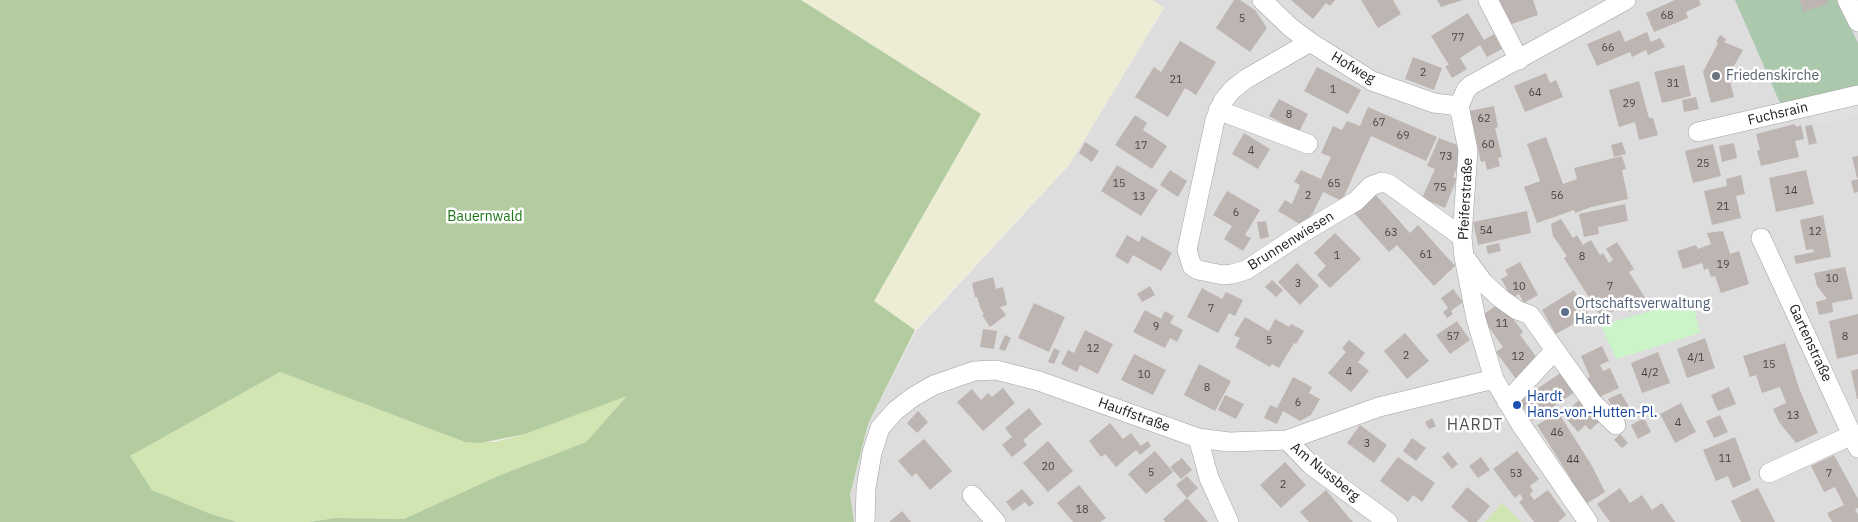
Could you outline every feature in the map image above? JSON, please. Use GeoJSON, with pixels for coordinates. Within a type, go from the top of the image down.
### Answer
{"type":"FeatureCollection","features":[{"type":"Feature","properties":{"kind":"street","name":"Hofweg"},"geometry":{"type":"LineString","coordinates":[[1262,0],[1290,27],[1310,42],[1372,81],[1434,103],[1459,106]]}},
{"type":"Feature","properties":{"kind":"street"},"geometry":{"type":"LineString","coordinates":[[1488,0],[1519,60]]}},
{"type":"Feature","properties":{"kind":"street"},"geometry":{"type":"LineString","coordinates":[[1459,106],[1461,99],[1471,85],[1626,0]]}},
{"type":"Feature","properties":{"kind":"street"},"geometry":{"type":"LineString","coordinates":[[1848,0],[1858,22]]}},
{"type":"Feature","properties":{"kind":"street","name":"Brunnenwiesen"},"geometry":{"type":"LineString","coordinates":[[1310,42],[1246,79],[1232,90],[1218,110],[1187,250],[1192,266],[1198,270],[1223,275],[1246,270],[1346,207],[1370,186],[1382,182],[1389,184],[1462,237]]}},
{"type":"Feature","properties":{"kind":"street","name":"Fuchsrain"},"geometry":{"type":"LineString","coordinates":[[1698,132],[1858,95]]}},
{"type":"Feature","properties":{"kind":"street","name":"Pfeiferstraße"},"geometry":{"type":"LineString","coordinates":[[1459,106],[1468,150],[1462,237],[1464,257],[1476,319],[1494,379],[1559,482],[1588,522]]}},
{"type":"Feature","properties":{"kind":"street"},"geometry":{"type":"LineString","coordinates":[[1218,110],[1308,144]]}},
{"type":"Feature","properties":{"kind":"street","name":"Gartenstraße"},"geometry":{"type":"LineString","coordinates":[[1761,238],[1855,442]]}},
{"type":"Feature","properties":{"kind":"street"},"geometry":{"type":"LineString","coordinates":[[1464,257],[1500,298],[1517,310],[1530,315],[1592,402],[1616,425]]}},
{"type":"Feature","properties":{"kind":"street"},"geometry":{"type":"LineString","coordinates":[[1507,402],[1555,350]]}},
{"type":"Feature","properties":{"kind":"street","name":"Hauffstraße"},"geometry":{"type":"LineString","coordinates":[[865,522],[866,488],[872,453],[880,428],[895,411],[913,397],[934,385],[974,371],[996,370],[1039,381],[1198,438],[1229,442],[1286,440],[1379,407],[1494,379]]}},
{"type":"Feature","properties":{"kind":"street"},"geometry":{"type":"LineString","coordinates":[[1198,438],[1209,478],[1229,522]]}},
{"type":"Feature","properties":{"kind":"street","name":"Am Nussberg"},"geometry":{"type":"LineString","coordinates":[[1286,440],[1311,465],[1388,522]]}},
{"type":"Feature","properties":{"kind":"street"},"geometry":{"type":"LineString","coordinates":[[1769,473],[1855,442]]}},
{"type":"Feature","properties":{"kind":"street"},"geometry":{"type":"LineString","coordinates":[[972,495],[996,522]]}},
{"type":"Feature","properties":{"kind":"shaded area"},"geometry":{"type":"Polygon","coordinates":[[[1152,0],[1858,0],[1858,522],[854,522],[850,496],[868,424],[916,331],[1069,165],[1164,8],[1152,0]]]}},
{"type":"Feature","properties":{"kind":"shaded area"},"geometry":{"type":"Polygon","coordinates":[[[1858,100],[1858,115],[1815,126],[1812,113],[1858,100]]]}},
{"type":"Feature","properties":{"kind":"green space","name":"Bauernwald"},"geometry":{"type":"Polygon","coordinates":[[[0,0],[801,0],[981,114],[874,301],[915,330],[868,424],[850,495],[854,522],[309,522],[336,518],[404,519],[498,476],[586,442],[627,396],[525,434],[481,443],[465,442],[280,372],[130,456],[152,490],[211,514],[237,522],[0,522],[0,0]]]}},
{"type":"Feature","properties":{"kind":"green space"},"geometry":{"type":"Polygon","coordinates":[[[801,0],[1152,0],[1164,8],[1069,165],[915,330],[874,302],[981,114],[801,0]]]}},
{"type":"Feature","properties":{"kind":"green space"},"geometry":{"type":"Polygon","coordinates":[[[1735,0],[1837,0],[1858,43],[1858,86],[1780,103],[1735,0]]]}},
{"type":"Feature","properties":{"kind":"green space"},"geometry":{"type":"Polygon","coordinates":[[[1662,308],[1694,309],[1700,333],[1616,359],[1601,325],[1662,308]]]}},
{"type":"Feature","properties":{"kind":"green space"},"geometry":{"type":"Polygon","coordinates":[[[280,372],[465,442],[495,442],[525,434],[628,395],[586,442],[498,476],[404,519],[336,518],[309,522],[237,522],[211,514],[152,490],[130,456],[280,372]]]}},
{"type":"Feature","properties":{"kind":"green space"},"geometry":{"type":"Polygon","coordinates":[[[1502,503],[1521,522],[1485,522],[1502,503]]]}},
{"type":"Feature","properties":{"kind":"building"},"geometry":{"type":"Polygon","coordinates":[[[1234,0],[1240,0],[1255,10],[1267,28],[1250,52],[1216,28],[1234,0]]]}},
{"type":"Feature","properties":{"kind":"building"},"geometry":{"type":"Polygon","coordinates":[[[1291,0],[1335,0],[1330,6],[1326,3],[1313,19],[1291,0]]]}},
{"type":"Feature","properties":{"kind":"building"},"geometry":{"type":"Polygon","coordinates":[[[1361,0],[1393,0],[1401,14],[1378,28],[1361,0]]]}},
{"type":"Feature","properties":{"kind":"building"},"geometry":{"type":"Polygon","coordinates":[[[1437,0],[1463,0],[1441,7],[1437,0]]]}},
{"type":"Feature","properties":{"kind":"building"},"geometry":{"type":"Polygon","coordinates":[[[1497,0],[1533,0],[1538,15],[1509,25],[1501,4],[1497,0]]]}},
{"type":"Feature","properties":{"kind":"building"},"geometry":{"type":"Polygon","coordinates":[[[1675,0],[1699,0],[1701,5],[1686,12],[1688,18],[1654,32],[1646,13],[1675,0]]]}},
{"type":"Feature","properties":{"kind":"building"},"geometry":{"type":"Polygon","coordinates":[[[1800,0],[1827,0],[1828,4],[1803,12],[1800,0]]]}},
{"type":"Feature","properties":{"kind":"building"},"geometry":{"type":"Polygon","coordinates":[[[1468,13],[1484,40],[1494,34],[1502,49],[1487,57],[1480,45],[1460,58],[1467,69],[1452,78],[1445,66],[1449,65],[1431,36],[1468,13]]]}},
{"type":"Feature","properties":{"kind":"building"},"geometry":{"type":"Polygon","coordinates":[[[1620,30],[1625,42],[1647,32],[1651,42],[1660,38],[1665,47],[1648,55],[1646,50],[1632,57],[1630,52],[1597,66],[1587,44],[1620,30]]]}},
{"type":"Feature","properties":{"kind":"building","name":"Friedenskirche"},"geometry":{"type":"Polygon","coordinates":[[[1720,35],[1726,39],[1724,42],[1743,50],[1726,80],[1730,81],[1734,97],[1711,103],[1703,72],[1718,43],[1716,42],[1720,35]]]}},
{"type":"Feature","properties":{"kind":"building"},"geometry":{"type":"Polygon","coordinates":[[[1180,41],[1216,62],[1196,95],[1185,88],[1168,117],[1135,97],[1154,67],[1161,72],[1180,41]]]}},
{"type":"Feature","properties":{"kind":"building"},"geometry":{"type":"Polygon","coordinates":[[[1413,57],[1442,68],[1434,90],[1405,79],[1413,57]]]}},
{"type":"Feature","properties":{"kind":"building"},"geometry":{"type":"Polygon","coordinates":[[[1684,65],[1691,96],[1662,103],[1654,72],[1684,65]]]}},
{"type":"Feature","properties":{"kind":"building"},"geometry":{"type":"Polygon","coordinates":[[[1317,67],[1361,90],[1348,114],[1304,91],[1317,67]]]}},
{"type":"Feature","properties":{"kind":"building"},"geometry":{"type":"Polygon","coordinates":[[[1546,73],[1550,83],[1556,80],[1563,97],[1525,112],[1514,86],[1546,73]]]}},
{"type":"Feature","properties":{"kind":"building"},"geometry":{"type":"Polygon","coordinates":[[[1639,81],[1649,118],[1653,118],[1658,135],[1639,140],[1635,122],[1619,127],[1609,90],[1639,81]]]}},
{"type":"Feature","properties":{"kind":"building"},"geometry":{"type":"Polygon","coordinates":[[[1696,97],[1699,109],[1684,112],[1682,100],[1696,97]]]}},
{"type":"Feature","properties":{"kind":"building"},"geometry":{"type":"Polygon","coordinates":[[[1279,99],[1308,114],[1299,132],[1269,116],[1279,99]]]}},
{"type":"Feature","properties":{"kind":"building"},"geometry":{"type":"Polygon","coordinates":[[[1494,106],[1498,127],[1495,128],[1502,157],[1498,158],[1500,166],[1487,170],[1485,161],[1481,162],[1469,111],[1494,106]]]}},
{"type":"Feature","properties":{"kind":"building"},"geometry":{"type":"Polygon","coordinates":[[[1368,107],[1437,137],[1426,161],[1371,136],[1342,201],[1323,192],[1313,213],[1303,226],[1278,211],[1285,200],[1292,204],[1300,185],[1294,182],[1301,170],[1321,179],[1331,157],[1321,153],[1333,126],[1342,130],[1347,121],[1360,126],[1368,107]]]}},
{"type":"Feature","properties":{"kind":"building"},"geometry":{"type":"Polygon","coordinates":[[[1135,115],[1147,123],[1143,130],[1167,146],[1152,169],[1115,145],[1135,115]]]}},
{"type":"Feature","properties":{"kind":"building"},"geometry":{"type":"Polygon","coordinates":[[[1795,124],[1796,127],[1801,125],[1804,139],[1795,141],[1799,157],[1761,166],[1757,151],[1760,150],[1756,134],[1795,124]]]}},
{"type":"Feature","properties":{"kind":"building"},"geometry":{"type":"Polygon","coordinates":[[[1812,125],[1817,143],[1809,145],[1805,126],[1812,125]]]}},
{"type":"Feature","properties":{"kind":"building"},"geometry":{"type":"Polygon","coordinates":[[[1244,133],[1270,149],[1258,169],[1232,154],[1244,133]]]}},
{"type":"Feature","properties":{"kind":"building"},"geometry":{"type":"Polygon","coordinates":[[[1546,137],[1563,184],[1577,179],[1574,168],[1622,156],[1626,169],[1622,170],[1628,199],[1591,207],[1575,213],[1574,210],[1537,223],[1524,187],[1540,181],[1527,144],[1546,137]]]}},
{"type":"Feature","properties":{"kind":"building"},"geometry":{"type":"Polygon","coordinates":[[[1439,138],[1465,148],[1453,177],[1457,178],[1445,208],[1422,198],[1435,169],[1427,166],[1439,138]]]}},
{"type":"Feature","properties":{"kind":"building"},"geometry":{"type":"Polygon","coordinates":[[[1085,142],[1099,151],[1092,162],[1079,153],[1085,142]]]}},
{"type":"Feature","properties":{"kind":"building"},"geometry":{"type":"Polygon","coordinates":[[[1622,142],[1626,154],[1614,157],[1611,145],[1622,142]]]}},
{"type":"Feature","properties":{"kind":"building"},"geometry":{"type":"Polygon","coordinates":[[[1734,143],[1737,158],[1722,162],[1719,146],[1734,143]]]}},
{"type":"Feature","properties":{"kind":"building"},"geometry":{"type":"Polygon","coordinates":[[[1713,144],[1721,176],[1693,183],[1685,151],[1713,144]]]}},
{"type":"Feature","properties":{"kind":"building"},"geometry":{"type":"Polygon","coordinates":[[[1858,156],[1858,178],[1857,178],[1852,157],[1858,156]]]}},
{"type":"Feature","properties":{"kind":"building"},"geometry":{"type":"Polygon","coordinates":[[[1117,165],[1158,190],[1141,216],[1101,191],[1117,165]]]}},
{"type":"Feature","properties":{"kind":"building"},"geometry":{"type":"Polygon","coordinates":[[[1170,170],[1187,181],[1178,197],[1160,185],[1170,170]]]}},
{"type":"Feature","properties":{"kind":"building"},"geometry":{"type":"Polygon","coordinates":[[[1806,170],[1814,204],[1776,212],[1769,178],[1806,170]]]}},
{"type":"Feature","properties":{"kind":"building"},"geometry":{"type":"Polygon","coordinates":[[[1741,175],[1745,194],[1736,196],[1741,218],[1712,225],[1704,191],[1727,186],[1726,179],[1741,175]]]}},
{"type":"Feature","properties":{"kind":"building"},"geometry":{"type":"Polygon","coordinates":[[[1858,179],[1858,192],[1854,193],[1851,181],[1858,179]]]}},
{"type":"Feature","properties":{"kind":"building"},"geometry":{"type":"Polygon","coordinates":[[[1227,191],[1260,210],[1245,235],[1251,238],[1243,251],[1224,239],[1232,226],[1213,215],[1227,191]]]}},
{"type":"Feature","properties":{"kind":"building"},"geometry":{"type":"Polygon","coordinates":[[[1375,194],[1410,233],[1418,225],[1455,266],[1434,286],[1397,245],[1389,252],[1354,213],[1375,194]]]}},
{"type":"Feature","properties":{"kind":"building"},"geometry":{"type":"Polygon","coordinates":[[[1625,204],[1628,221],[1598,227],[1599,234],[1584,237],[1579,214],[1625,204]]]}},
{"type":"Feature","properties":{"kind":"building"},"geometry":{"type":"Polygon","coordinates":[[[1527,211],[1531,233],[1478,245],[1473,222],[1527,211]]]}},
{"type":"Feature","properties":{"kind":"building"},"geometry":{"type":"Polygon","coordinates":[[[1823,215],[1831,257],[1796,264],[1794,256],[1814,252],[1813,249],[1806,250],[1800,220],[1823,215]]]}},
{"type":"Feature","properties":{"kind":"building"},"geometry":{"type":"Polygon","coordinates":[[[1561,219],[1573,238],[1577,235],[1583,245],[1591,240],[1600,255],[1603,253],[1609,263],[1613,260],[1606,249],[1617,242],[1634,269],[1629,272],[1647,301],[1630,312],[1625,304],[1602,318],[1564,258],[1567,256],[1553,236],[1551,224],[1561,219]]]}},
{"type":"Feature","properties":{"kind":"building"},"geometry":{"type":"Polygon","coordinates":[[[1266,221],[1269,237],[1260,239],[1257,222],[1266,221]]]}},
{"type":"Feature","properties":{"kind":"building"},"geometry":{"type":"Polygon","coordinates":[[[1723,231],[1730,254],[1739,251],[1749,284],[1721,293],[1715,276],[1711,277],[1708,268],[1704,270],[1702,263],[1683,269],[1677,251],[1696,245],[1698,249],[1711,244],[1707,233],[1723,231]]]}},
{"type":"Feature","properties":{"kind":"building"},"geometry":{"type":"Polygon","coordinates":[[[1335,233],[1361,259],[1330,288],[1317,275],[1326,266],[1314,253],[1335,233]]]}},
{"type":"Feature","properties":{"kind":"building"},"geometry":{"type":"Polygon","coordinates":[[[1127,235],[1139,242],[1142,236],[1172,253],[1161,271],[1133,255],[1128,264],[1115,256],[1127,235]]]}},
{"type":"Feature","properties":{"kind":"building"},"geometry":{"type":"Polygon","coordinates":[[[1499,243],[1501,251],[1488,254],[1486,246],[1499,243]]]}},
{"type":"Feature","properties":{"kind":"building"},"geometry":{"type":"Polygon","coordinates":[[[1520,262],[1538,295],[1524,303],[1519,294],[1512,298],[1501,279],[1508,275],[1505,270],[1520,262]]]}},
{"type":"Feature","properties":{"kind":"building"},"geometry":{"type":"Polygon","coordinates":[[[1297,263],[1319,286],[1300,305],[1278,282],[1297,263]]]}},
{"type":"Feature","properties":{"kind":"building"},"geometry":{"type":"Polygon","coordinates":[[[1845,267],[1853,299],[1832,303],[1833,312],[1819,315],[1816,302],[1827,299],[1817,286],[1814,273],[1845,267]]]}},
{"type":"Feature","properties":{"kind":"building"},"geometry":{"type":"Polygon","coordinates":[[[993,277],[996,289],[1003,287],[1007,305],[1000,307],[1006,315],[990,327],[982,315],[984,314],[977,297],[975,297],[972,283],[993,277]]]}},
{"type":"Feature","properties":{"kind":"building"},"geometry":{"type":"Polygon","coordinates":[[[1272,280],[1283,290],[1276,297],[1265,287],[1272,280]]]}},
{"type":"Feature","properties":{"kind":"building"},"geometry":{"type":"Polygon","coordinates":[[[1150,286],[1155,295],[1142,302],[1137,294],[1150,286]]]}},
{"type":"Feature","properties":{"kind":"building"},"geometry":{"type":"Polygon","coordinates":[[[1202,288],[1222,299],[1226,292],[1243,300],[1235,316],[1229,313],[1218,333],[1187,317],[1202,288]]]}},
{"type":"Feature","properties":{"kind":"building"},"geometry":{"type":"Polygon","coordinates":[[[1453,289],[1463,302],[1451,311],[1453,314],[1447,318],[1443,312],[1448,308],[1441,298],[1453,289]]]}},
{"type":"Feature","properties":{"kind":"building","name":"Ortschaftsverwaltung Hardt"},"geometry":{"type":"Polygon","coordinates":[[[1574,290],[1589,315],[1556,334],[1542,310],[1574,290]]]}},
{"type":"Feature","properties":{"kind":"building"},"geometry":{"type":"Polygon","coordinates":[[[1501,302],[1523,332],[1520,335],[1540,362],[1516,379],[1496,352],[1503,347],[1481,316],[1501,302]]]}},
{"type":"Feature","properties":{"kind":"building"},"geometry":{"type":"Polygon","coordinates":[[[1034,303],[1065,317],[1049,352],[1018,338],[1034,303]]]}},
{"type":"Feature","properties":{"kind":"building"},"geometry":{"type":"Polygon","coordinates":[[[1145,310],[1161,319],[1165,311],[1174,316],[1170,323],[1183,330],[1177,342],[1170,338],[1165,348],[1133,332],[1145,310]]]}},
{"type":"Feature","properties":{"kind":"building"},"geometry":{"type":"Polygon","coordinates":[[[1858,314],[1858,354],[1837,359],[1829,321],[1858,314]]]}},
{"type":"Feature","properties":{"kind":"building"},"geometry":{"type":"Polygon","coordinates":[[[1245,317],[1269,331],[1275,319],[1289,327],[1291,324],[1304,331],[1296,344],[1294,343],[1279,368],[1272,364],[1270,367],[1235,347],[1240,338],[1234,335],[1245,317]]]}},
{"type":"Feature","properties":{"kind":"building"},"geometry":{"type":"Polygon","coordinates":[[[1457,321],[1470,340],[1450,354],[1436,335],[1457,321]]]}},
{"type":"Feature","properties":{"kind":"building"},"geometry":{"type":"Polygon","coordinates":[[[983,329],[997,331],[994,349],[980,347],[983,329]]]}},
{"type":"Feature","properties":{"kind":"building"},"geometry":{"type":"Polygon","coordinates":[[[1085,330],[1113,344],[1098,374],[1080,365],[1077,372],[1061,364],[1068,350],[1074,353],[1085,330]]]}},
{"type":"Feature","properties":{"kind":"building"},"geometry":{"type":"Polygon","coordinates":[[[1405,333],[1429,361],[1407,379],[1384,351],[1405,333]]]}},
{"type":"Feature","properties":{"kind":"building"},"geometry":{"type":"Polygon","coordinates":[[[1005,335],[1011,338],[1005,351],[999,349],[1005,335]]]}},
{"type":"Feature","properties":{"kind":"building"},"geometry":{"type":"Polygon","coordinates":[[[1705,338],[1715,368],[1687,378],[1677,349],[1705,338]]]}},
{"type":"Feature","properties":{"kind":"building"},"geometry":{"type":"Polygon","coordinates":[[[1349,340],[1365,353],[1358,362],[1369,371],[1351,392],[1328,373],[1346,352],[1342,348],[1349,340]]]}},
{"type":"Feature","properties":{"kind":"building"},"geometry":{"type":"Polygon","coordinates":[[[1785,343],[1799,388],[1818,433],[1796,443],[1779,422],[1773,409],[1786,403],[1780,387],[1762,393],[1756,375],[1750,377],[1743,356],[1785,343]]]}},
{"type":"Feature","properties":{"kind":"building"},"geometry":{"type":"Polygon","coordinates":[[[1602,346],[1609,361],[1600,365],[1603,371],[1610,368],[1619,388],[1593,400],[1584,380],[1590,377],[1581,356],[1602,346]]]}},
{"type":"Feature","properties":{"kind":"building"},"geometry":{"type":"Polygon","coordinates":[[[1054,348],[1060,351],[1054,364],[1048,362],[1054,348]]]}},
{"type":"Feature","properties":{"kind":"building"},"geometry":{"type":"Polygon","coordinates":[[[1658,352],[1670,383],[1642,393],[1631,363],[1658,352]]]}},
{"type":"Feature","properties":{"kind":"building"},"geometry":{"type":"Polygon","coordinates":[[[1134,354],[1166,370],[1153,395],[1121,380],[1134,354]]]}},
{"type":"Feature","properties":{"kind":"building"},"geometry":{"type":"Polygon","coordinates":[[[1199,364],[1231,381],[1215,411],[1184,395],[1199,364]]]}},
{"type":"Feature","properties":{"kind":"building"},"geometry":{"type":"Polygon","coordinates":[[[1858,369],[1858,399],[1857,399],[1851,371],[1858,369]]]}},
{"type":"Feature","properties":{"kind":"building"},"geometry":{"type":"Polygon","coordinates":[[[1565,370],[1579,389],[1533,421],[1519,401],[1565,370]]]}},
{"type":"Feature","properties":{"kind":"building"},"geometry":{"type":"Polygon","coordinates":[[[1293,377],[1312,387],[1309,393],[1320,399],[1311,415],[1300,421],[1283,411],[1277,424],[1264,418],[1270,405],[1277,408],[1293,377]]]}},
{"type":"Feature","properties":{"kind":"building"},"geometry":{"type":"Polygon","coordinates":[[[1729,387],[1736,404],[1718,411],[1711,395],[1729,387]]]}},
{"type":"Feature","properties":{"kind":"building"},"geometry":{"type":"Polygon","coordinates":[[[1003,388],[1015,403],[983,431],[957,402],[972,389],[981,400],[988,393],[992,397],[1003,388]]]}},
{"type":"Feature","properties":{"kind":"building"},"geometry":{"type":"Polygon","coordinates":[[[1621,393],[1629,407],[1615,414],[1608,399],[1621,393]]]}},
{"type":"Feature","properties":{"kind":"building"},"geometry":{"type":"Polygon","coordinates":[[[1225,395],[1244,404],[1236,419],[1218,410],[1225,395]]]}},
{"type":"Feature","properties":{"kind":"building"},"geometry":{"type":"Polygon","coordinates":[[[1579,400],[1599,422],[1590,430],[1585,425],[1578,432],[1563,415],[1579,400]]]}},
{"type":"Feature","properties":{"kind":"building"},"geometry":{"type":"Polygon","coordinates":[[[1681,403],[1696,432],[1675,443],[1660,414],[1681,403]]]}},
{"type":"Feature","properties":{"kind":"building"},"geometry":{"type":"Polygon","coordinates":[[[1029,408],[1042,424],[1023,440],[1027,445],[1012,457],[1002,445],[1012,437],[1005,428],[1029,408]]]}},
{"type":"Feature","properties":{"kind":"building"},"geometry":{"type":"Polygon","coordinates":[[[918,411],[928,422],[917,433],[907,423],[918,411]]]}},
{"type":"Feature","properties":{"kind":"building"},"geometry":{"type":"Polygon","coordinates":[[[1558,412],[1592,466],[1605,492],[1586,504],[1567,481],[1571,479],[1537,425],[1558,412]]]}},
{"type":"Feature","properties":{"kind":"building"},"geometry":{"type":"Polygon","coordinates":[[[1720,415],[1728,432],[1714,438],[1706,421],[1720,415]]]}},
{"type":"Feature","properties":{"kind":"building"},"geometry":{"type":"Polygon","coordinates":[[[1432,418],[1436,426],[1429,429],[1425,422],[1432,418]]]}},
{"type":"Feature","properties":{"kind":"building"},"geometry":{"type":"Polygon","coordinates":[[[1644,418],[1651,432],[1638,439],[1631,425],[1644,418]]]}},
{"type":"Feature","properties":{"kind":"building"},"geometry":{"type":"Polygon","coordinates":[[[1110,423],[1123,439],[1131,433],[1141,446],[1148,441],[1151,446],[1140,455],[1136,450],[1116,467],[1105,454],[1101,457],[1089,441],[1110,423]]]}},
{"type":"Feature","properties":{"kind":"building"},"geometry":{"type":"Polygon","coordinates":[[[1360,425],[1387,445],[1374,463],[1347,443],[1360,425]]]}},
{"type":"Feature","properties":{"kind":"building"},"geometry":{"type":"Polygon","coordinates":[[[1620,434],[1628,443],[1622,448],[1614,440],[1620,434]]]}},
{"type":"Feature","properties":{"kind":"building"},"geometry":{"type":"Polygon","coordinates":[[[1735,437],[1751,480],[1733,488],[1728,476],[1716,481],[1703,450],[1735,437]]]}},
{"type":"Feature","properties":{"kind":"building"},"geometry":{"type":"Polygon","coordinates":[[[1412,438],[1426,448],[1416,461],[1403,451],[1412,438]]]}},
{"type":"Feature","properties":{"kind":"building"},"geometry":{"type":"Polygon","coordinates":[[[924,439],[952,471],[930,490],[916,473],[912,477],[898,461],[924,439]]]}},
{"type":"Feature","properties":{"kind":"building"},"geometry":{"type":"Polygon","coordinates":[[[1048,441],[1073,471],[1048,492],[1023,463],[1048,441]]]}},
{"type":"Feature","properties":{"kind":"building"},"geometry":{"type":"Polygon","coordinates":[[[1155,451],[1173,472],[1146,494],[1128,474],[1155,451]]]}},
{"type":"Feature","properties":{"kind":"building"},"geometry":{"type":"Polygon","coordinates":[[[1517,451],[1539,479],[1530,486],[1533,491],[1530,494],[1534,500],[1548,490],[1566,515],[1558,522],[1534,522],[1519,502],[1523,499],[1520,494],[1515,498],[1493,469],[1517,451]]]}},
{"type":"Feature","properties":{"kind":"building"},"geometry":{"type":"Polygon","coordinates":[[[1448,452],[1458,464],[1452,469],[1442,457],[1448,452]]]}},
{"type":"Feature","properties":{"kind":"building"},"geometry":{"type":"Polygon","coordinates":[[[1834,455],[1858,499],[1858,508],[1855,509],[1858,515],[1858,522],[1832,522],[1827,513],[1844,505],[1835,487],[1824,492],[1811,466],[1834,455]]]}},
{"type":"Feature","properties":{"kind":"building"},"geometry":{"type":"Polygon","coordinates":[[[1398,457],[1435,483],[1422,502],[1413,495],[1408,502],[1380,481],[1398,457]]]}},
{"type":"Feature","properties":{"kind":"building"},"geometry":{"type":"Polygon","coordinates":[[[1481,457],[1490,470],[1478,478],[1469,466],[1481,457]]]}},
{"type":"Feature","properties":{"kind":"building"},"geometry":{"type":"Polygon","coordinates":[[[1182,458],[1192,470],[1181,479],[1170,467],[1182,458]]]}},
{"type":"Feature","properties":{"kind":"building"},"geometry":{"type":"Polygon","coordinates":[[[1285,462],[1306,485],[1281,508],[1260,485],[1285,462]]]}},
{"type":"Feature","properties":{"kind":"building"},"geometry":{"type":"Polygon","coordinates":[[[1187,476],[1198,488],[1187,498],[1176,485],[1187,476]]]}},
{"type":"Feature","properties":{"kind":"building"},"geometry":{"type":"Polygon","coordinates":[[[1079,485],[1106,518],[1100,522],[1073,522],[1057,503],[1079,485]]]}},
{"type":"Feature","properties":{"kind":"building"},"geometry":{"type":"Polygon","coordinates":[[[1467,487],[1490,506],[1477,522],[1469,522],[1451,507],[1467,487]]]}},
{"type":"Feature","properties":{"kind":"building"},"geometry":{"type":"Polygon","coordinates":[[[1620,488],[1630,503],[1642,495],[1652,510],[1662,503],[1675,522],[1610,522],[1597,504],[1620,488]]]}},
{"type":"Feature","properties":{"kind":"building"},"geometry":{"type":"Polygon","coordinates":[[[1758,488],[1775,522],[1741,522],[1731,501],[1758,488]]]}},
{"type":"Feature","properties":{"kind":"building"},"geometry":{"type":"Polygon","coordinates":[[[1022,489],[1034,503],[1029,507],[1025,502],[1013,511],[1006,502],[1022,489]]]}},
{"type":"Feature","properties":{"kind":"building"},"geometry":{"type":"Polygon","coordinates":[[[1326,490],[1353,522],[1309,522],[1300,512],[1326,490]]]}},
{"type":"Feature","properties":{"kind":"building"},"geometry":{"type":"Polygon","coordinates":[[[1187,498],[1208,522],[1165,522],[1163,519],[1187,498]]]}},
{"type":"Feature","properties":{"kind":"building"},"geometry":{"type":"Polygon","coordinates":[[[902,511],[911,522],[889,522],[902,511]]]}},
{"type":"Feature","properties":{"kind":"place","name":"Friedenskirche"},"geometry":{"type":"Point","coordinates":[1716,76]}},
{"type":"Feature","properties":{"kind":"place","name":"Ortschaftsverwaltung Hardt"},"geometry":{"type":"Point","coordinates":[1565,312]}},
{"type":"Feature","properties":{"kind":"place","name":"Hardt Hans-von-Hutten-Pl."},"geometry":{"type":"Point","coordinates":[1517,405]}},
{"type":"Feature","properties":{"kind":"district","name":"HARDT"},"geometry":{"type":"Point","coordinates":[1475,425]}}]}
